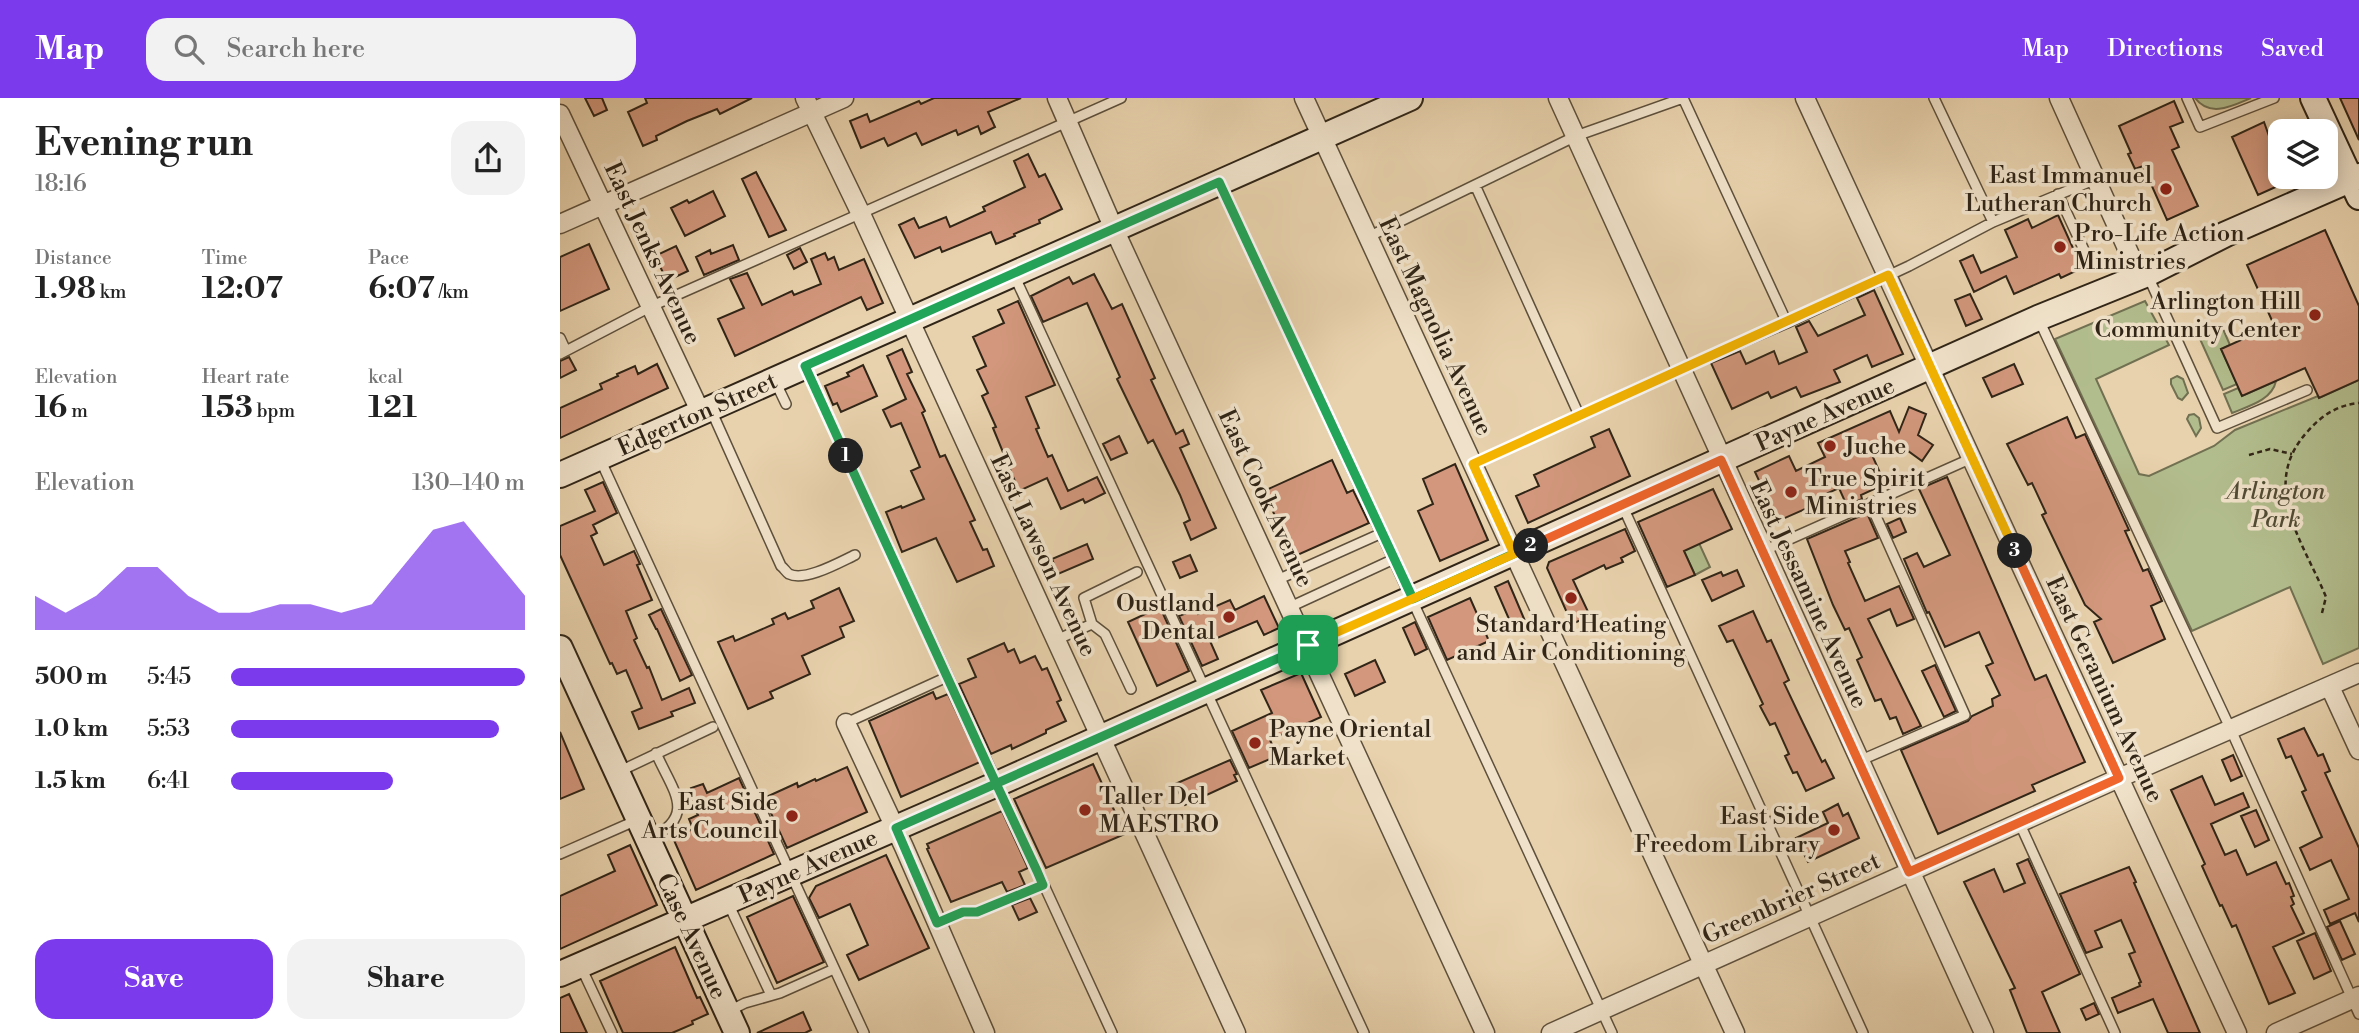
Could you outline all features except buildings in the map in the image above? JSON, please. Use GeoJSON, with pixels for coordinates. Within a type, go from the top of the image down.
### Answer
{"type":"FeatureCollection","features":[{"type":"Feature","properties":{"kind":"street"},"geometry":{"type":"LineString","coordinates":[[560,224],[808,105],[844,98]]}},
{"type":"Feature","properties":{"kind":"street","name":"East Cook Avenue"},"geometry":{"type":"LineString","coordinates":[[1057,98],[1114,229],[1485,1033]]}},
{"type":"Feature","properties":{"kind":"street","name":"East Magnolia Avenue"},"geometry":{"type":"LineString","coordinates":[[1304,98],[1735,1033]]}},
{"type":"Feature","properties":{"kind":"street","name":"Edgerton Street"},"geometry":{"type":"LineString","coordinates":[[560,475],[1410,98]]}},
{"type":"Feature","properties":{"kind":"street","name":"East Jessamine Avenue"},"geometry":{"type":"LineString","coordinates":[[1558,98],[1984,1033]]}},
{"type":"Feature","properties":{"kind":"street","name":"East Geranium Avenue"},"geometry":{"type":"LineString","coordinates":[[1805,98],[2237,1033]]}},
{"type":"Feature","properties":{"kind":"street"},"geometry":{"type":"LineString","coordinates":[[2059,98],[2143,275]]}},
{"type":"Feature","properties":{"kind":"street"},"geometry":{"type":"LineString","coordinates":[[2313,98],[2356,184]]}},
{"type":"Feature","properties":{"kind":"street","name":"East Lawson Avenue"},"geometry":{"type":"LineString","coordinates":[[808,105],[1236,1033]]}},
{"type":"Feature","properties":{"kind":"street","name":"East Jenks Avenue"},"geometry":{"type":"LineString","coordinates":[[560,114],[652,306],[706,411]]}},
{"type":"Feature","properties":{"kind":"street","name":"Payne Avenue"},"geometry":{"type":"LineString","coordinates":[[570,970],[997,784],[2038,318],[2143,275],[2227,234],[2356,184]]}},
{"type":"Feature","properties":{"kind":"street","name":"Case Avenue"},"geometry":{"type":"LineString","coordinates":[[560,648],[734,1027]]}},
{"type":"Feature","properties":{"kind":"street","name":"Greenbrier Street"},"geometry":{"type":"LineString","coordinates":[[1550,1033],[2359,673]]}},
{"type":"Feature","properties":{"kind":"street"},"geometry":{"type":"LineString","coordinates":[[2330,687],[2359,750]]}},
{"type":"Feature","properties":{"kind":"street"},"geometry":{"type":"LineString","coordinates":[[846,723],[896,828],[985,1033]]}},
{"type":"Feature","properties":{"kind":"street"},"geometry":{"type":"LineString","coordinates":[[2276,1033],[2357,1003]]}},
{"type":"Feature","properties":{"kind":"lane"},"geometry":{"type":"LineString","coordinates":[[560,338],[563,353],[652,306],[1121,98]]}},
{"type":"Feature","properties":{"kind":"lane"},"geometry":{"type":"LineString","coordinates":[[1368,237],[1576,136],[1683,98],[1787,323]]}},
{"type":"Feature","properties":{"kind":"lane"},"geometry":{"type":"LineString","coordinates":[[1934,98],[1993,222]]}},
{"type":"Feature","properties":{"kind":"lane"},"geometry":{"type":"LineString","coordinates":[[2187,98],[2200,127],[2274,98]]}},
{"type":"Feature","properties":{"kind":"lane"},"geometry":{"type":"LineString","coordinates":[[1473,464],[1787,323],[1993,222],[2096,178]]}},
{"type":"Feature","properties":{"kind":"lane"},"geometry":{"type":"LineString","coordinates":[[1219,182],[1612,1033]]}},
{"type":"Feature","properties":{"kind":"lane"},"geometry":{"type":"LineString","coordinates":[[1475,185],[1579,415]]}},
{"type":"Feature","properties":{"kind":"lane"},"geometry":{"type":"LineString","coordinates":[[2058,194],[2090,263]]}},
{"type":"Feature","properties":{"kind":"lane"},"geometry":{"type":"LineString","coordinates":[[1013,274],[1364,1033]]}},
{"type":"Feature","properties":{"kind":"lane"},"geometry":{"type":"LineString","coordinates":[[2143,275],[2217,428],[2307,390]]}},
{"type":"Feature","properties":{"kind":"lane"},"geometry":{"type":"LineString","coordinates":[[2038,318],[2357,1003]]}},
{"type":"Feature","properties":{"kind":"lane"},"geometry":{"type":"LineString","coordinates":[[805,366],[1112,1033]]}},
{"type":"Feature","properties":{"kind":"lane"},"geometry":{"type":"LineString","coordinates":[[775,380],[786,404]]}},
{"type":"Feature","properties":{"kind":"lane"},"geometry":{"type":"LineString","coordinates":[[706,411],[781,566],[790,574],[800,576],[820,571],[855,555]]}},
{"type":"Feature","properties":{"kind":"lane"},"geometry":{"type":"LineString","coordinates":[[599,458],[864,1033]]}},
{"type":"Feature","properties":{"kind":"lane"},"geometry":{"type":"LineString","coordinates":[[1763,551],[1972,458]]}},
{"type":"Feature","properties":{"kind":"lane"},"geometry":{"type":"LineString","coordinates":[[1859,761],[1965,715],[1870,503]]}},
{"type":"Feature","properties":{"kind":"lane"},"geometry":{"type":"LineString","coordinates":[[1622,505],[1863,1033]]}},
{"type":"Feature","properties":{"kind":"lane"},"geometry":{"type":"LineString","coordinates":[[1278,580],[1382,533]]}},
{"type":"Feature","properties":{"kind":"lane"},"geometry":{"type":"LineString","coordinates":[[1290,607],[1394,559]]}},
{"type":"Feature","properties":{"kind":"lane"},"geometry":{"type":"LineString","coordinates":[[1130,689],[1105,634],[1092,624],[1084,598],[1137,572]]}},
{"type":"Feature","properties":{"kind":"lane"},"geometry":{"type":"LineString","coordinates":[[1056,640],[1092,624]]}},
{"type":"Feature","properties":{"kind":"lane"},"geometry":{"type":"LineString","coordinates":[[846,723],[947,677]]}},
{"type":"Feature","properties":{"kind":"lane"},"geometry":{"type":"LineString","coordinates":[[617,772],[713,727]]}},
{"type":"Feature","properties":{"kind":"lane"},"geometry":{"type":"LineString","coordinates":[[560,854],[643,829],[671,827],[678,815],[678,803],[656,753]]}},
{"type":"Feature","properties":{"kind":"lane"},"geometry":{"type":"LineString","coordinates":[[2020,822],[2115,1033]]}},
{"type":"Feature","properties":{"kind":"lane"},"geometry":{"type":"LineString","coordinates":[[937,923],[963,912],[977,912],[1043,885]]}},
{"type":"Feature","properties":{"kind":"lane"},"geometry":{"type":"LineString","coordinates":[[727,901],[771,995]]}},
{"type":"Feature","properties":{"kind":"lane"},"geometry":{"type":"LineString","coordinates":[[734,1027],[745,1003],[834,969]]}},
{"type":"Feature","properties":{"kind":"lane"},"geometry":{"type":"LineString","coordinates":[[570,970],[612,1033]]}},
{"type":"Feature","properties":{"kind":"path"},"geometry":{"type":"LineString","coordinates":[[2322,613],[2326,597],[2286,504],[2285,477],[2292,454],[2309,429],[2331,411],[2359,404]]}},
{"type":"Feature","properties":{"kind":"path"},"geometry":{"type":"LineString","coordinates":[[2249,454],[2270,449],[2292,454]]}},
{"type":"Feature","properties":{"kind":"green space"},"geometry":{"type":"Polygon","coordinates":[[[2195,98],[2251,98],[2229,107],[2214,109],[2207,108],[2195,98]]]}},
{"type":"Feature","properties":{"kind":"green space","name":"Arlington Park"},"geometry":{"type":"Polygon","coordinates":[[[2145,301],[2169,345],[2096,379],[2139,474],[2149,476],[2214,446],[2235,430],[2359,380],[2359,648],[2323,664],[2290,587],[2192,631],[2055,339],[2145,301]]]}},
{"type":"Feature","properties":{"kind":"green space"},"geometry":{"type":"Polygon","coordinates":[[[2223,329],[2230,345],[2221,349],[2237,384],[2223,390],[2200,339],[2223,329]]]}},
{"type":"Feature","properties":{"kind":"green space"},"geometry":{"type":"Polygon","coordinates":[[[2177,376],[2183,379],[2188,393],[2182,400],[2178,398],[2171,384],[2171,379],[2177,376]]]}},
{"type":"Feature","properties":{"kind":"green space"},"geometry":{"type":"Polygon","coordinates":[[[2276,381],[2274,388],[2265,398],[2232,413],[2224,394],[2238,388],[2242,396],[2276,381]]]}},
{"type":"Feature","properties":{"kind":"green space"},"geometry":{"type":"Polygon","coordinates":[[[2194,414],[2199,418],[2201,428],[2196,436],[2187,419],[2194,414]]]}},
{"type":"Feature","properties":{"kind":"green space"},"geometry":{"type":"Polygon","coordinates":[[[1681,504],[1710,567],[1695,575],[1665,510],[1681,504]]]}},
{"type":"Feature","properties":{"kind":"place","name":"East Immanuel Lutheran Church"},"geometry":{"type":"Point","coordinates":[2166,189]}},
{"type":"Feature","properties":{"kind":"place","name":"Pro-Life Action Ministries"},"geometry":{"type":"Point","coordinates":[2060,247]}},
{"type":"Feature","properties":{"kind":"place","name":"Arlington Hill Community Center"},"geometry":{"type":"Point","coordinates":[2315,315]}},
{"type":"Feature","properties":{"kind":"place","name":"Juche"},"geometry":{"type":"Point","coordinates":[1830,446]}},
{"type":"Feature","properties":{"kind":"place","name":"True Spirit Ministries"},"geometry":{"type":"Point","coordinates":[1791,492]}},
{"type":"Feature","properties":{"kind":"place","name":"Standard Heating and Air Conditioning"},"geometry":{"type":"Point","coordinates":[1571,598]}},
{"type":"Feature","properties":{"kind":"place","name":"Oustland Dental"},"geometry":{"type":"Point","coordinates":[1229,617]}},
{"type":"Feature","properties":{"kind":"place","name":"Payne Oriental Market"},"geometry":{"type":"Point","coordinates":[1255,743]}},
{"type":"Feature","properties":{"kind":"place","name":"Taller Del MAESTRO"},"geometry":{"type":"Point","coordinates":[1085,810]}},
{"type":"Feature","properties":{"kind":"place","name":"East Side Arts Council"},"geometry":{"type":"Point","coordinates":[792,816]}},
{"type":"Feature","properties":{"kind":"place","name":"East Side Freedom Library"},"geometry":{"type":"Point","coordinates":[1834,830]}},
{"type":"Feature","properties":{"kind":"route"},"geometry":{"type":"LineString","coordinates":[[1308,645],[997,784],[896,828],[937,923],[963,912],[977,912],[1043,885],[1040,877],[997,784],[987,764],[805,366],[1219,182],[1413,599],[1535,544],[1721,460],[1909,872],[2119,778],[1888,275],[1473,464],[1514,554],[1413,599],[1308,645]]}}]}
